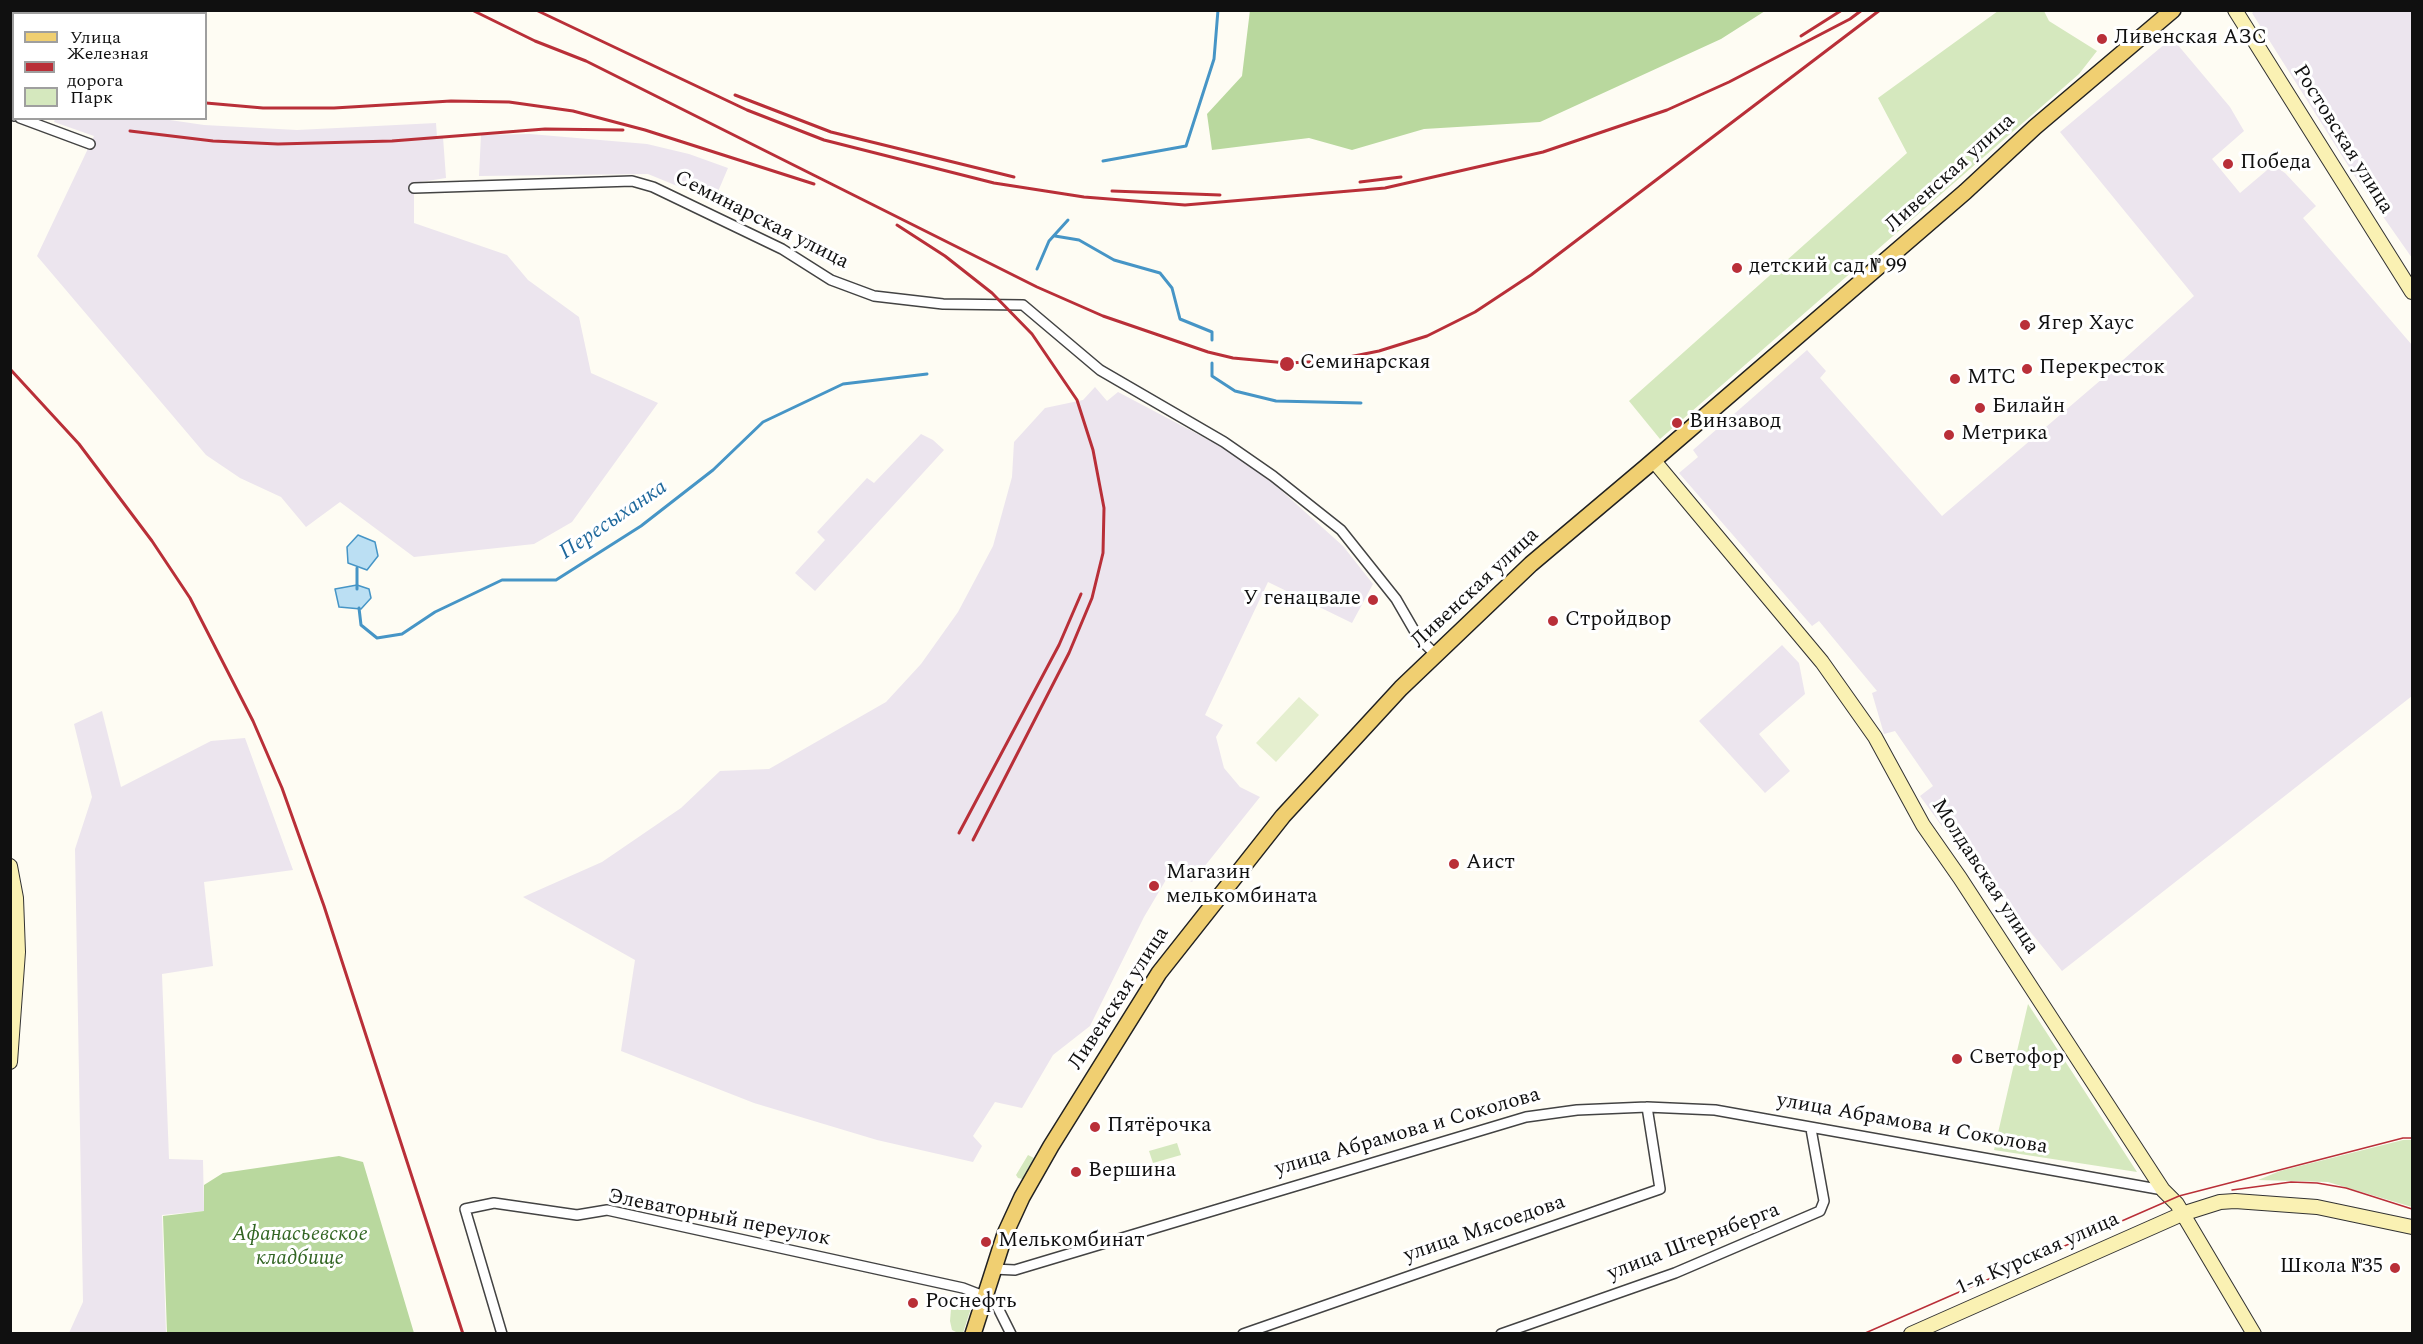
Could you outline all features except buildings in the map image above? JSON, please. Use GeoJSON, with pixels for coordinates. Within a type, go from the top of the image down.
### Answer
{"type":"FeatureCollection","features":[{"type":"Feature","properties":{"kind":"main road","name":"Ливенская улица"},"geometry":{"type":"LineString","coordinates":[[973,1334],[1005,1234],[1034,1177],[1138,1004],[1178,945],[1283,816],[1436,654],[1531,564],[1654,461],[1965,192],[2035,127],[2173,10]]}},
{"type":"Feature","properties":{"kind":"street","name":"Ростовская улица"},"geometry":{"type":"LineString","coordinates":[[2235,10],[2412,292]]}},
{"type":"Feature","properties":{"kind":"street"},"geometry":{"type":"LineString","coordinates":[[25,120],[90,144]]}},
{"type":"Feature","properties":{"kind":"street","name":"Семинарская улица"},"geometry":{"type":"LineString","coordinates":[[414,188],[632,181],[653,187],[780,248],[831,280],[874,296],[943,304],[1023,305],[1100,370],[1224,441],[1273,476],[1341,530],[1396,599],[1418,637],[1436,654]]}},
{"type":"Feature","properties":{"kind":"street","name":"Молдавская улица"},"geometry":{"type":"LineString","coordinates":[[1654,461],[1822,662],[1875,737],[1923,825],[2163,1190],[2173,1199],[2254,1334]]}},
{"type":"Feature","properties":{"kind":"street"},"geometry":{"type":"LineString","coordinates":[[10,866],[15,898],[18,952],[10,1062]]}},
{"type":"Feature","properties":{"kind":"street","name":"улица Абрамова и Соколова"},"geometry":{"type":"LineString","coordinates":[[993,1269],[1015,1270],[1526,1117],[1577,1110],[1647,1107],[1715,1110],[1811,1129],[2163,1190]]}},
{"type":"Feature","properties":{"kind":"street","name":"улица Мясоедова"},"geometry":{"type":"LineString","coordinates":[[1243,1334],[1660,1189],[1647,1107]]}},
{"type":"Feature","properties":{"kind":"street","name":"улица Штернберга"},"geometry":{"type":"LineString","coordinates":[[1501,1334],[1675,1273],[1820,1211],[1824,1201],[1811,1129]]}},
{"type":"Feature","properties":{"kind":"street"},"geometry":{"type":"LineString","coordinates":[[2182,1214],[2220,1202],[2235,1201],[2317,1207],[2412,1227]]}},
{"type":"Feature","properties":{"kind":"street","name":"Элеваторный переулок"},"geometry":{"type":"LineString","coordinates":[[502,1334],[465,1209],[494,1203],[577,1215],[607,1210],[985,1294]]}},
{"type":"Feature","properties":{"kind":"street","name":"1-я Курская улица"},"geometry":{"type":"LineString","coordinates":[[1911,1334],[2182,1214]]}},
{"type":"Feature","properties":{"kind":"street"},"geometry":{"type":"LineString","coordinates":[[985,1294],[994,1300],[1002,1311],[1011,1334]]}},
{"type":"Feature","properties":{"kind":"shaded area"},"geometry":{"type":"Polygon","coordinates":[[[2256,10],[2412,11],[2412,258],[2354,175],[2252,13],[2256,10]]]}},
{"type":"Feature","properties":{"kind":"shaded area"},"geometry":{"type":"Polygon","coordinates":[[[2172,38],[2230,107],[2244,131],[2212,159],[2240,193],[2273,165],[2285,173],[2316,206],[2303,218],[2412,345],[2412,696],[2062,971],[1999,893],[1995,890],[1990,892],[1920,796],[1933,786],[1895,731],[1884,734],[1872,693],[1877,691],[1819,621],[1812,626],[1679,473],[1698,457],[1693,450],[1807,350],[1826,371],[1820,378],[1942,516],[2102,379],[2194,296],[2060,132],[2172,38]]]}},
{"type":"Feature","properties":{"kind":"shaded area"},"geometry":{"type":"Polygon","coordinates":[[[55,120],[170,120],[204,125],[297,130],[436,123],[437,137],[443,137],[446,178],[414,183],[414,223],[507,255],[528,280],[579,317],[591,373],[658,403],[572,522],[534,544],[414,557],[340,502],[306,527],[281,497],[240,478],[206,455],[37,256],[94,136],[54,122],[55,120]]]}},
{"type":"Feature","properties":{"kind":"shaded area"},"geometry":{"type":"Polygon","coordinates":[[[530,134],[647,144],[689,154],[728,168],[714,201],[648,174],[479,176],[481,135],[530,134]]]}},
{"type":"Feature","properties":{"kind":"shaded area"},"geometry":{"type":"Polygon","coordinates":[[[1095,387],[1107,401],[1118,392],[1224,448],[1265,476],[1343,546],[1373,584],[1352,623],[1268,582],[1205,715],[1223,725],[1216,737],[1224,768],[1240,787],[1260,797],[1192,882],[1170,873],[1144,917],[1090,1026],[1053,1055],[1022,1108],[995,1102],[973,1136],[982,1146],[973,1162],[877,1140],[754,1103],[621,1051],[635,960],[523,897],[602,862],[681,808],[720,771],[769,769],[886,702],[921,664],[958,612],[993,546],[1012,477],[1014,442],[1045,408],[1083,400],[1095,387]]]}},
{"type":"Feature","properties":{"kind":"shaded area"},"geometry":{"type":"Polygon","coordinates":[[[921,434],[933,440],[944,450],[815,591],[795,573],[825,540],[817,532],[867,478],[874,483],[921,434]]]}},
{"type":"Feature","properties":{"kind":"shaded area"},"geometry":{"type":"Polygon","coordinates":[[[1782,645],[1799,663],[1805,694],[1759,734],[1790,771],[1765,793],[1699,721],[1782,645]]]}},
{"type":"Feature","properties":{"kind":"shaded area"},"geometry":{"type":"Polygon","coordinates":[[[102,711],[121,787],[211,741],[245,738],[293,870],[204,882],[213,966],[162,974],[169,1159],[203,1160],[204,1211],[162,1215],[166,1333],[69,1333],[83,1302],[75,849],[92,797],[74,724],[102,711]]]}},
{"type":"Feature","properties":{"kind":"green space"},"geometry":{"type":"Polygon","coordinates":[[[1250,10],[1765,11],[1721,39],[1540,122],[1424,129],[1352,150],[1309,138],[1212,150],[1207,114],[1242,76],[1250,10]]]}},
{"type":"Feature","properties":{"kind":"green space"},"geometry":{"type":"Polygon","coordinates":[[[1998,11],[2044,11],[2049,21],[2097,51],[2079,74],[1660,439],[1629,401],[1907,153],[1878,98],[1998,11]]]}},
{"type":"Feature","properties":{"kind":"green space"},"geometry":{"type":"Polygon","coordinates":[[[1299,697],[1319,715],[1276,762],[1256,743],[1299,697]]]}},
{"type":"Feature","properties":{"kind":"green space"},"geometry":{"type":"Polygon","coordinates":[[[2028,1004],[2137,1172],[1994,1150],[2028,1004]]]}},
{"type":"Feature","properties":{"kind":"green space"},"geometry":{"type":"Polygon","coordinates":[[[2403,1140],[2412,1140],[2412,1207],[2328,1182],[2258,1180],[2280,1171],[2403,1140]]]}},
{"type":"Feature","properties":{"kind":"green space"},"geometry":{"type":"Polygon","coordinates":[[[1177,1143],[1181,1155],[1153,1163],[1149,1151],[1177,1143]]]}},
{"type":"Feature","properties":{"kind":"green space"},"geometry":{"type":"Polygon","coordinates":[[[1028,1155],[1034,1158],[1022,1179],[1018,1178],[1016,1175],[1028,1155]]]}},
{"type":"Feature","properties":{"kind":"green space","name":"Афанасьевское кладбище"},"geometry":{"type":"Polygon","coordinates":[[[339,1156],[363,1162],[414,1333],[167,1333],[163,1216],[204,1211],[204,1185],[223,1173],[339,1156]]]}},
{"type":"Feature","properties":{"kind":"green space"},"geometry":{"type":"Polygon","coordinates":[[[963,1295],[970,1301],[971,1308],[963,1333],[958,1333],[952,1330],[950,1321],[952,1297],[963,1295]]]}},
{"type":"Feature","properties":{"kind":"water"},"geometry":{"type":"Polygon","coordinates":[[[358,535],[375,542],[378,556],[367,570],[348,563],[347,547],[358,535]]]}},
{"type":"Feature","properties":{"kind":"water"},"geometry":{"type":"Polygon","coordinates":[[[357,585],[369,589],[371,598],[361,609],[339,607],[335,589],[357,585]]]}},
{"type":"Feature","properties":{"kind":"waterway","name":"Пересыханка"},"geometry":{"type":"LineString","coordinates":[[1103,161],[1186,146],[1214,59],[1218,10]]}},
{"type":"Feature","properties":{"kind":"waterway"},"geometry":{"type":"LineString","coordinates":[[1037,269],[1049,241],[1068,220]]}},
{"type":"Feature","properties":{"kind":"waterway"},"geometry":{"type":"LineString","coordinates":[[1055,236],[1079,240],[1114,260],[1160,273],[1172,288],[1180,319],[1212,332],[1212,340]]}},
{"type":"Feature","properties":{"kind":"waterway"},"geometry":{"type":"LineString","coordinates":[[1212,363],[1212,376],[1235,391],[1276,401],[1361,403]]}},
{"type":"Feature","properties":{"kind":"waterway","name":"Пересыханка"},"geometry":{"type":"LineString","coordinates":[[359,608],[361,625],[377,638],[402,634],[435,612],[502,580],[556,580],[641,526],[713,470],[763,422],[843,384],[927,374]]}},
{"type":"Feature","properties":{"kind":"waterway","name":"Пересыханка"},"geometry":{"type":"LineString","coordinates":[[357,568],[357,589]]}},
{"type":"Feature","properties":{"kind":"tram line"},"geometry":{"type":"LineString","coordinates":[[1863,1334],[2179,1196],[2403,1138],[2412,1138]]}},
{"type":"Feature","properties":{"kind":"tram line"},"geometry":{"type":"LineString","coordinates":[[2232,1190],[2291,1182],[2317,1183],[2346,1188],[2412,1209]]}},
{"type":"Feature","properties":{"kind":"railway"},"geometry":{"type":"LineString","coordinates":[[472,10],[535,41],[586,61],[1037,287],[1103,316],[1208,352],[1233,358],[1287,363],[1329,361],[1379,351],[1427,336],[1475,312],[1531,275],[1880,10]]}},
{"type":"Feature","properties":{"kind":"railway"},"geometry":{"type":"LineString","coordinates":[[536,10],[747,110],[824,140],[994,183],[1084,197],[1185,205],[1385,188],[1543,152],[1667,110],[1729,82],[1850,19],[1862,10]]}},
{"type":"Feature","properties":{"kind":"railway"},"geometry":{"type":"LineString","coordinates":[[1801,36],[1842,10]]}},
{"type":"Feature","properties":{"kind":"railway"},"geometry":{"type":"LineString","coordinates":[[735,95],[831,132],[1014,177]]}},
{"type":"Feature","properties":{"kind":"railway"},"geometry":{"type":"LineString","coordinates":[[207,103],[263,108],[334,108],[451,101],[509,102],[573,111],[645,130],[814,184]]}},
{"type":"Feature","properties":{"kind":"railway"},"geometry":{"type":"LineString","coordinates":[[130,131],[213,141],[278,144],[392,141],[545,129],[623,130]]}},
{"type":"Feature","properties":{"kind":"railway"},"geometry":{"type":"LineString","coordinates":[[1360,182],[1401,177]]}},
{"type":"Feature","properties":{"kind":"railway"},"geometry":{"type":"LineString","coordinates":[[1112,191],[1220,195]]}},
{"type":"Feature","properties":{"kind":"railway"},"geometry":{"type":"LineString","coordinates":[[897,225],[945,256],[992,293],[1032,334],[1077,400],[1093,450],[1104,508],[1103,553],[1092,598],[1069,653],[973,840]]}},
{"type":"Feature","properties":{"kind":"railway"},"geometry":{"type":"LineString","coordinates":[[10,369],[79,444],[152,541],[190,598],[253,721],[282,788],[324,906],[463,1334]]}},
{"type":"Feature","properties":{"kind":"railway"},"geometry":{"type":"LineString","coordinates":[[959,833],[1059,645],[1081,594]]}},
{"type":"Feature","properties":{"kind":"place","name":"Ливенская АЗС"},"geometry":{"type":"Point","coordinates":[2102,39]}},
{"type":"Feature","properties":{"kind":"place","name":"Победа"},"geometry":{"type":"Point","coordinates":[2228,164]}},
{"type":"Feature","properties":{"kind":"place","name":"детский сад № 99"},"geometry":{"type":"Point","coordinates":[1737,268]}},
{"type":"Feature","properties":{"kind":"place","name":"Ягер Хаус"},"geometry":{"type":"Point","coordinates":[2025,325]}},
{"type":"Feature","properties":{"kind":"place","name":"Семинарская"},"geometry":{"type":"Point","coordinates":[1287,364]}},
{"type":"Feature","properties":{"kind":"place","name":"Перекресток"},"geometry":{"type":"Point","coordinates":[2027,369]}},
{"type":"Feature","properties":{"kind":"place","name":"МТС"},"geometry":{"type":"Point","coordinates":[1955,379]}},
{"type":"Feature","properties":{"kind":"place","name":"Билайн"},"geometry":{"type":"Point","coordinates":[1980,408]}},
{"type":"Feature","properties":{"kind":"place","name":"Винзавод"},"geometry":{"type":"Point","coordinates":[1677,423]}},
{"type":"Feature","properties":{"kind":"place","name":"Метрика"},"geometry":{"type":"Point","coordinates":[1949,435]}},
{"type":"Feature","properties":{"kind":"place","name":"У генацвале"},"geometry":{"type":"Point","coordinates":[1373,600]}},
{"type":"Feature","properties":{"kind":"place","name":"Стройдвор"},"geometry":{"type":"Point","coordinates":[1553,621]}},
{"type":"Feature","properties":{"kind":"place","name":"Аист"},"geometry":{"type":"Point","coordinates":[1454,864]}},
{"type":"Feature","properties":{"kind":"place","name":"Магазин мелькомбината"},"geometry":{"type":"Point","coordinates":[1154,886]}},
{"type":"Feature","properties":{"kind":"place","name":"Светофор"},"geometry":{"type":"Point","coordinates":[1957,1059]}},
{"type":"Feature","properties":{"kind":"place","name":"Пятёрочка"},"geometry":{"type":"Point","coordinates":[1095,1127]}},
{"type":"Feature","properties":{"kind":"place","name":"Вершина"},"geometry":{"type":"Point","coordinates":[1076,1172]}},
{"type":"Feature","properties":{"kind":"place","name":"Мелькомбинат"},"geometry":{"type":"Point","coordinates":[986,1242]}},
{"type":"Feature","properties":{"kind":"place","name":"Школа №35"},"geometry":{"type":"Point","coordinates":[2395,1268]}},
{"type":"Feature","properties":{"kind":"place","name":"Роснефть"},"geometry":{"type":"Point","coordinates":[913,1303]}}]}
